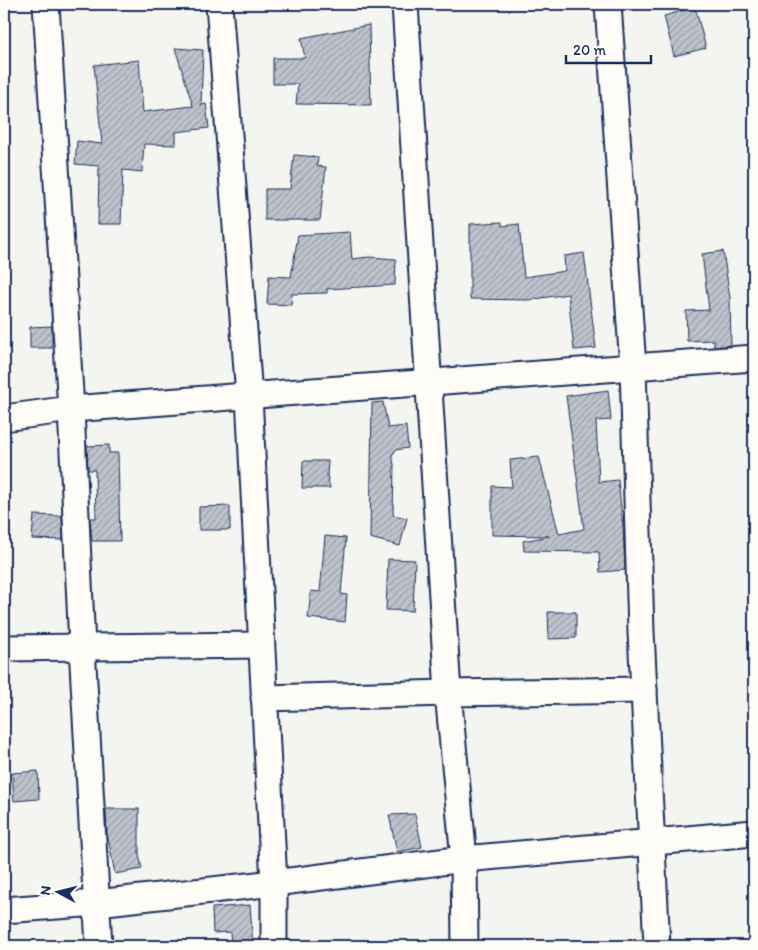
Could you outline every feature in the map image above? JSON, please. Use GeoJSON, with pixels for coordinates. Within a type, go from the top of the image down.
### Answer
{"type":"FeatureCollection","features":[{"type":"Feature","properties":{"kind":"street"},"geometry":{"type":"LineString","coordinates":[[46,4],[71,409],[99,946]]}},
{"type":"Feature","properties":{"kind":"street"},"geometry":{"type":"LineString","coordinates":[[220,4],[249,396],[274,883],[274,946]]}},
{"type":"Feature","properties":{"kind":"street"},"geometry":{"type":"LineString","coordinates":[[405,4],[448,693],[464,859],[465,946]]}},
{"type":"Feature","properties":{"kind":"street"},"geometry":{"type":"LineString","coordinates":[[608,4],[633,367],[644,690],[657,946]]}},
{"type":"Feature","properties":{"kind":"street"},"geometry":{"type":"LineString","coordinates":[[4,418],[71,409],[754,358]]}},
{"type":"Feature","properties":{"kind":"street"},"geometry":{"type":"LineString","coordinates":[[4,648],[262,645]]}},
{"type":"Feature","properties":{"kind":"street"},"geometry":{"type":"LineString","coordinates":[[264,698],[644,690]]}},
{"type":"Feature","properties":{"kind":"street"},"geometry":{"type":"LineString","coordinates":[[4,910],[97,903],[464,859],[754,833]]}},
{"type":"Feature","properties":{"kind":"building"},"geometry":{"type":"Polygon","coordinates":[[[695,7],[706,48],[674,56],[664,16],[695,7]]]}},
{"type":"Feature","properties":{"kind":"building"},"geometry":{"type":"Polygon","coordinates":[[[369,25],[371,105],[296,104],[298,84],[273,84],[273,58],[305,58],[301,38],[369,25]]]}},
{"type":"Feature","properties":{"kind":"building"},"geometry":{"type":"Polygon","coordinates":[[[175,48],[203,50],[201,105],[206,104],[209,128],[176,132],[176,145],[144,144],[142,172],[123,170],[121,224],[98,224],[99,166],[75,164],[77,141],[102,144],[94,65],[139,60],[143,112],[193,106],[175,48]]]}},
{"type":"Feature","properties":{"kind":"building"},"geometry":{"type":"Polygon","coordinates":[[[294,155],[318,157],[317,166],[326,167],[320,220],[265,220],[265,189],[290,189],[294,155]]]}},
{"type":"Feature","properties":{"kind":"building"},"geometry":{"type":"Polygon","coordinates":[[[502,222],[502,226],[519,224],[524,277],[565,271],[564,256],[584,253],[596,348],[574,350],[568,294],[528,300],[470,299],[470,224],[502,222]]]}},
{"type":"Feature","properties":{"kind":"building"},"geometry":{"type":"Polygon","coordinates":[[[350,232],[352,259],[369,257],[396,259],[395,285],[327,289],[327,293],[292,294],[291,305],[267,304],[269,276],[291,277],[298,235],[350,232]]]}},
{"type":"Feature","properties":{"kind":"building"},"geometry":{"type":"Polygon","coordinates":[[[723,251],[730,298],[731,345],[714,347],[714,340],[687,341],[686,311],[709,310],[702,254],[723,251]]]}},
{"type":"Feature","properties":{"kind":"building"},"geometry":{"type":"Polygon","coordinates":[[[52,326],[52,348],[30,348],[30,327],[52,326]]]}},
{"type":"Feature","properties":{"kind":"building"},"geometry":{"type":"Polygon","coordinates":[[[608,390],[611,420],[596,421],[599,482],[618,480],[625,570],[600,572],[599,552],[524,551],[523,541],[549,536],[492,535],[492,486],[512,487],[510,460],[539,457],[559,534],[584,529],[566,396],[608,390]]]}},
{"type":"Feature","properties":{"kind":"building"},"geometry":{"type":"Polygon","coordinates":[[[383,402],[388,428],[406,426],[408,448],[395,450],[392,454],[394,465],[393,515],[407,518],[400,546],[370,538],[372,403],[383,402]]]}},
{"type":"Feature","properties":{"kind":"building"},"geometry":{"type":"Polygon","coordinates":[[[109,445],[109,453],[118,453],[120,541],[92,541],[90,518],[96,518],[95,470],[88,470],[87,446],[109,445]]]}},
{"type":"Feature","properties":{"kind":"building"},"geometry":{"type":"Polygon","coordinates":[[[303,461],[328,461],[327,475],[330,488],[302,488],[303,461]]]}},
{"type":"Feature","properties":{"kind":"building"},"geometry":{"type":"Polygon","coordinates":[[[230,506],[230,530],[199,530],[199,507],[230,506]]]}},
{"type":"Feature","properties":{"kind":"building"},"geometry":{"type":"Polygon","coordinates":[[[34,515],[62,516],[63,540],[32,539],[34,515]]]}},
{"type":"Feature","properties":{"kind":"building"},"geometry":{"type":"Polygon","coordinates":[[[325,536],[346,538],[341,594],[347,595],[345,622],[308,618],[311,591],[320,592],[325,536]]]}},
{"type":"Feature","properties":{"kind":"building"},"geometry":{"type":"Polygon","coordinates":[[[388,559],[415,560],[413,611],[386,610],[388,559]]]}},
{"type":"Feature","properties":{"kind":"building"},"geometry":{"type":"Polygon","coordinates":[[[548,612],[576,612],[576,638],[549,639],[548,612]]]}},
{"type":"Feature","properties":{"kind":"building"},"geometry":{"type":"Polygon","coordinates":[[[38,771],[39,799],[14,801],[12,773],[38,771]]]}},
{"type":"Feature","properties":{"kind":"building"},"geometry":{"type":"Polygon","coordinates":[[[106,809],[139,809],[139,854],[142,869],[115,874],[107,833],[106,809]]]}},
{"type":"Feature","properties":{"kind":"building"},"geometry":{"type":"Polygon","coordinates":[[[415,814],[422,847],[397,852],[389,815],[415,814]]]}},
{"type":"Feature","properties":{"kind":"building"},"geometry":{"type":"Polygon","coordinates":[[[250,905],[253,946],[231,946],[230,932],[213,933],[212,908],[250,905]]]}}]}
